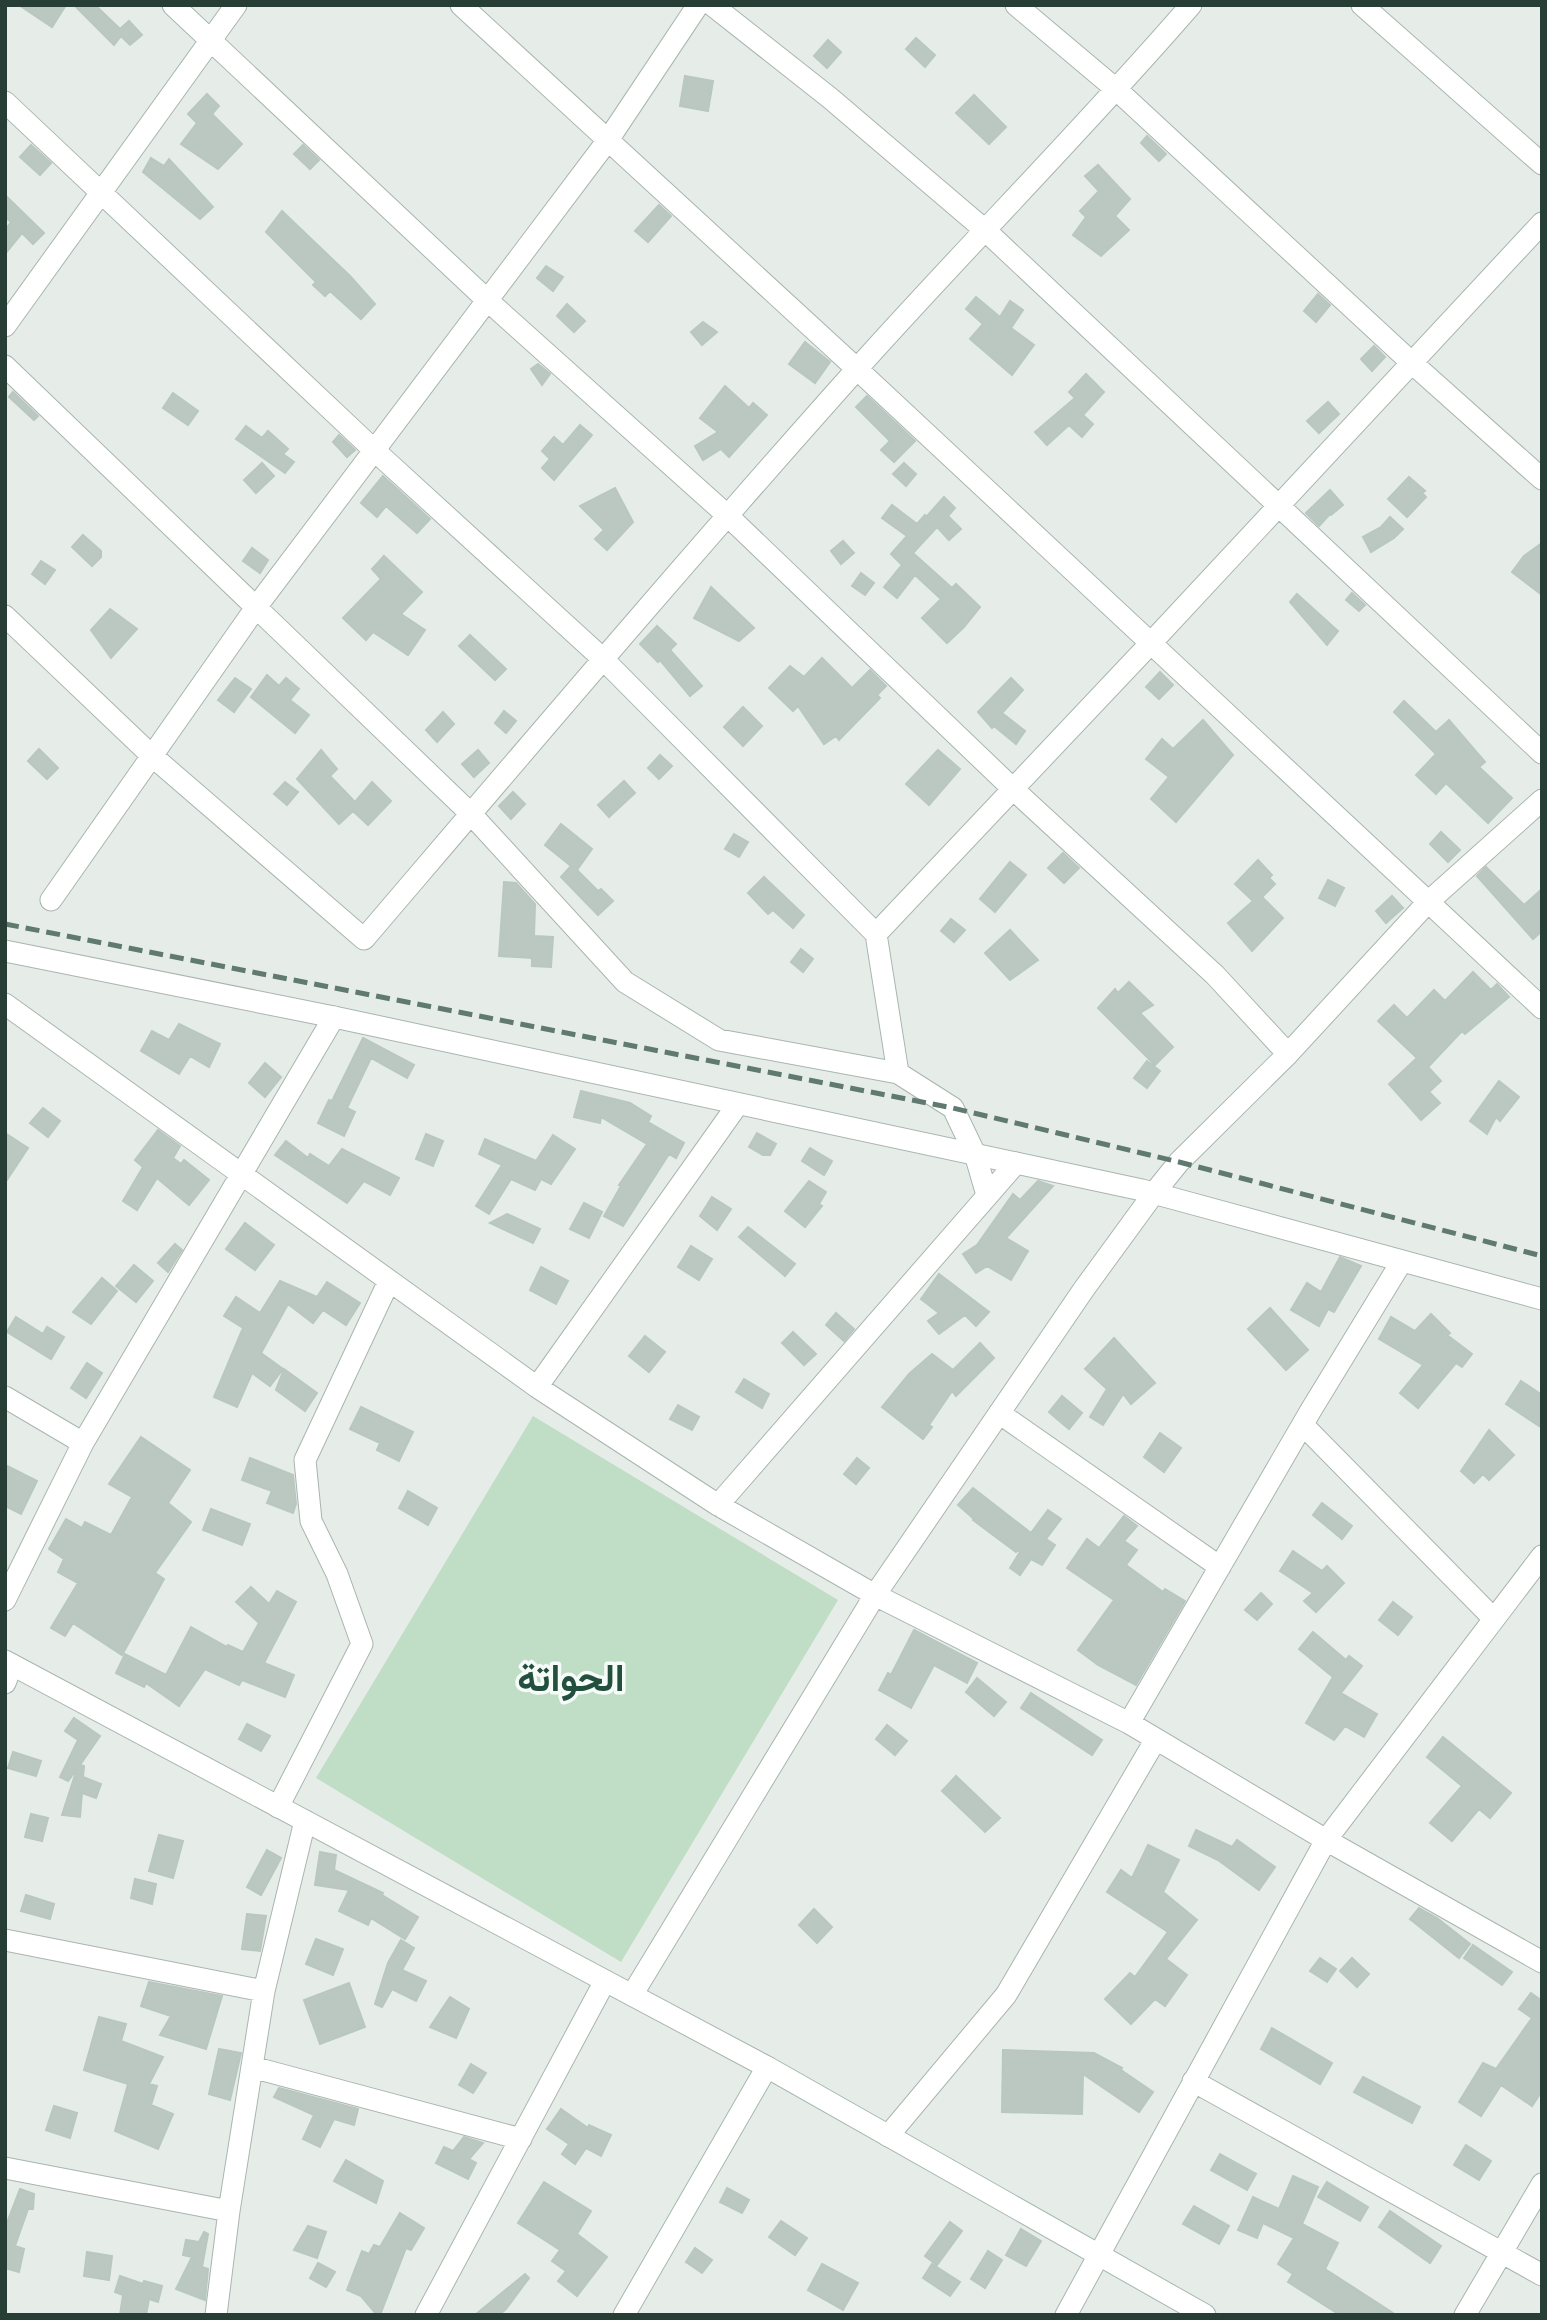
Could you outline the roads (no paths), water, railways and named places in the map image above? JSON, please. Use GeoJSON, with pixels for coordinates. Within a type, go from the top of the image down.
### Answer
{"type":"FeatureCollection","features":[{"type":"Feature","properties":{"kind":"street"},"geometry":{"type":"LineString","coordinates":[[173,5],[487,300],[727,516],[1013,789],[1215,975],[1288,1054]]}},
{"type":"Feature","properties":{"kind":"street"},"geometry":{"type":"LineString","coordinates":[[5,326],[236,5]]}},
{"type":"Feature","properties":{"kind":"street"},"geometry":{"type":"LineString","coordinates":[[461,5],[857,369],[1542,1008]]}},
{"type":"Feature","properties":{"kind":"street"},"geometry":{"type":"LineString","coordinates":[[51,900],[257,606],[608,140],[698,5]]}},
{"type":"Feature","properties":{"kind":"street"},"geometry":{"type":"LineString","coordinates":[[712,5],[830,98],[986,231],[1542,753]]}},
{"type":"Feature","properties":{"kind":"street"},"geometry":{"type":"LineString","coordinates":[[1016,5],[1117,90],[1412,363],[1542,479]]}},
{"type":"Feature","properties":{"kind":"street"},"geometry":{"type":"LineString","coordinates":[[5,616],[151,755],[364,939],[603,659],[857,369],[1117,90],[1191,5]]}},
{"type":"Feature","properties":{"kind":"street"},"geometry":{"type":"LineString","coordinates":[[1362,5],[1542,164]]}},
{"type":"Feature","properties":{"kind":"street"},"geometry":{"type":"LineString","coordinates":[[5,102],[374,450],[603,659],[876,934],[898,1073]]}},
{"type":"Feature","properties":{"kind":"street"},"geometry":{"type":"LineString","coordinates":[[876,934],[1542,223]]}},
{"type":"Feature","properties":{"kind":"street"},"geometry":{"type":"LineString","coordinates":[[5,366],[471,814],[625,982],[719,1040],[898,1073],[953,1108],[975,1154],[987,1195]]}},
{"type":"Feature","properties":{"kind":"street"},"geometry":{"type":"LineString","coordinates":[[632,1996],[875,1595],[1084,1289],[1154,1193],[1179,1162],[1288,1054],[1428,902],[1542,800]]}},
{"type":"Feature","properties":{"kind":"street"},"geometry":{"type":"LineString","coordinates":[[5,951],[334,1017],[1154,1193],[1542,1299]]}},
{"type":"Feature","properties":{"kind":"street"},"geometry":{"type":"LineString","coordinates":[[5,1004],[537,1387],[718,1505],[875,1595],[1129,1723],[1326,1840],[1542,1962]]}},
{"type":"Feature","properties":{"kind":"street"},"geometry":{"type":"LineString","coordinates":[[5,1600],[83,1443],[334,1017]]}},
{"type":"Feature","properties":{"kind":"street"},"geometry":{"type":"LineString","coordinates":[[537,1387],[738,1104]]}},
{"type":"Feature","properties":{"kind":"street"},"geometry":{"type":"LineString","coordinates":[[718,1505],[1016,1163]]}},
{"type":"Feature","properties":{"kind":"street"},"geometry":{"type":"LineString","coordinates":[[1129,1723],[1402,1261]]}},
{"type":"Feature","properties":{"kind":"street"},"geometry":{"type":"LineString","coordinates":[[278,1807],[362,1644],[337,1574],[311,1521],[305,1460],[389,1281]]}},
{"type":"Feature","properties":{"kind":"street"},"geometry":{"type":"LineString","coordinates":[[5,1398],[83,1443]]}},
{"type":"Feature","properties":{"kind":"street"},"geometry":{"type":"LineString","coordinates":[[999,1413],[1220,1567]]}},
{"type":"Feature","properties":{"kind":"street"},"geometry":{"type":"LineString","coordinates":[[1303,1425],[1494,1619]]}},
{"type":"Feature","properties":{"kind":"street"},"geometry":{"type":"LineString","coordinates":[[1066,2315],[1097,2253],[1326,1840],[1542,1556]]}},
{"type":"Feature","properties":{"kind":"street"},"geometry":{"type":"LineString","coordinates":[[7,1670],[305,1821],[766,2067],[1205,2315]]}},
{"type":"Feature","properties":{"kind":"street"},"geometry":{"type":"LineString","coordinates":[[888,2136],[1006,1995],[1156,1739]]}},
{"type":"Feature","properties":{"kind":"street"},"geometry":{"type":"LineString","coordinates":[[216,2315],[229,2211],[264,1991],[305,1821]]}},
{"type":"Feature","properties":{"kind":"street"},"geometry":{"type":"LineString","coordinates":[[5,1940],[264,1991]]}},
{"type":"Feature","properties":{"kind":"street"},"geometry":{"type":"LineString","coordinates":[[426,2315],[606,1981]]}},
{"type":"Feature","properties":{"kind":"street"},"geometry":{"type":"LineString","coordinates":[[252,2067],[521,2139]]}},
{"type":"Feature","properties":{"kind":"street"},"geometry":{"type":"LineString","coordinates":[[624,2315],[766,2067]]}},
{"type":"Feature","properties":{"kind":"street"},"geometry":{"type":"LineString","coordinates":[[1193,2081],[1542,2275]]}},
{"type":"Feature","properties":{"kind":"street"},"geometry":{"type":"LineString","coordinates":[[5,2168],[229,2211]]}},
{"type":"Feature","properties":{"kind":"street"},"geometry":{"type":"LineString","coordinates":[[1465,2315],[1542,2184]]}},
{"type":"Feature","properties":{"kind":"railway"},"geometry":{"type":"LineString","coordinates":[[5,924],[953,1108],[1179,1162],[1542,1256]]}},
{"type":"Feature","properties":{"kind":"district","name":"الحواتة"},"geometry":{"type":"Point","coordinates":[571,1678]}}]}
